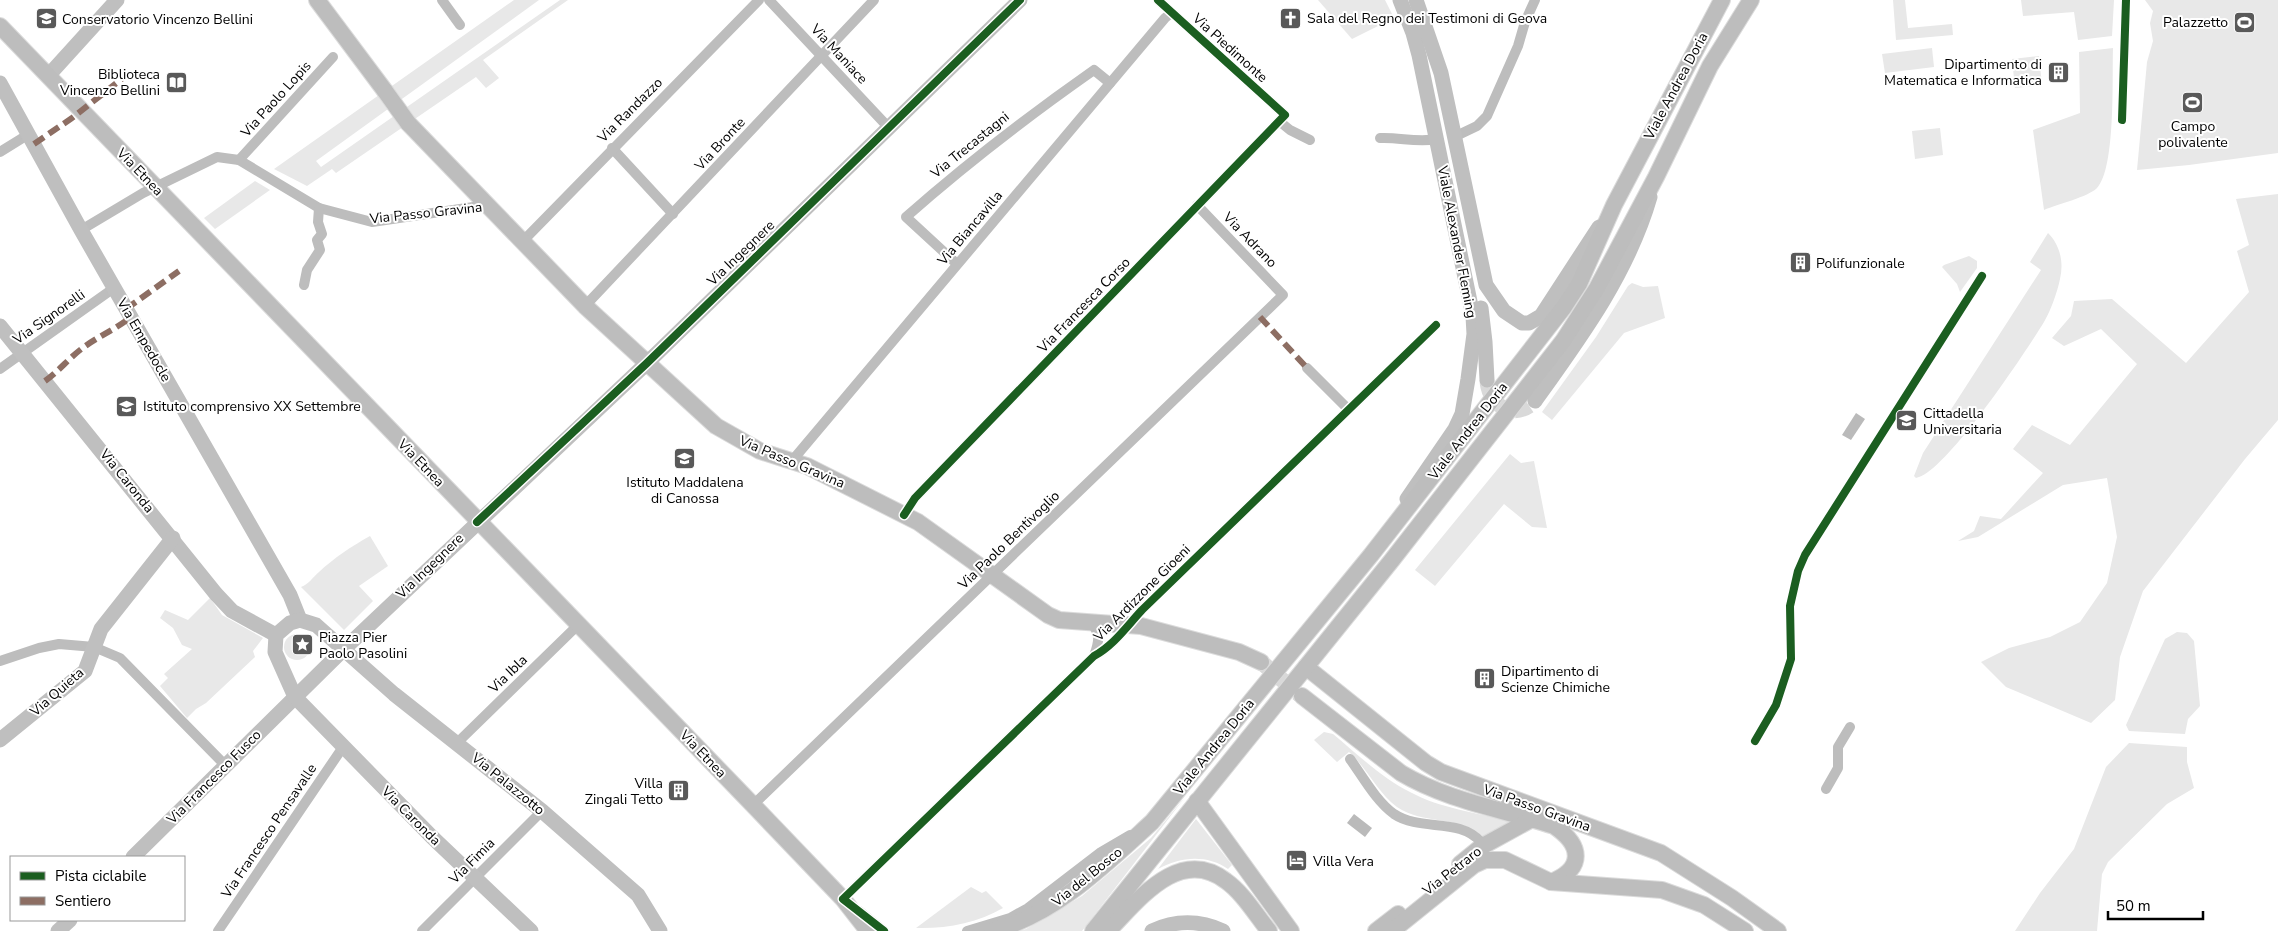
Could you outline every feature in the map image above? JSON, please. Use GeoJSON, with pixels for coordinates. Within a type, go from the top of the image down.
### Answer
{"type":"FeatureCollection","features":[{"type":"Feature","properties":{"kind":"main road"},"geometry":{"type":"LineString","coordinates":[[48,76],[117,0]]}},
{"type":"Feature","properties":{"kind":"main road"},"geometry":{"type":"LineString","coordinates":[[317,0],[408,122],[487,206]]}},
{"type":"Feature","properties":{"kind":"main road","name":"Via Ingegnere"},"geometry":{"type":"LineString","coordinates":[[295,697],[342,650],[647,363],[1020,0]]}},
{"type":"Feature","properties":{"kind":"main road","name":"Viale Alexander Fleming"},"geometry":{"type":"LineString","coordinates":[[1374,552],[1422,474],[1455,429],[1462,414],[1474,334],[1473,316],[1419,54],[1400,0]]}},
{"type":"Feature","properties":{"kind":"main road","name":"Viale Alexander Fleming"},"geometry":{"type":"LineString","coordinates":[[1416,0],[1441,74],[1486,285],[1504,311],[1522,324],[1529,323],[1541,316],[1614,205]]}},
{"type":"Feature","properties":{"kind":"main road","name":"Viale Andrea Doria"},"geometry":{"type":"LineString","coordinates":[[1152,822],[1374,552],[1564,307],[1579,284],[1614,205],[1722,0]]}},
{"type":"Feature","properties":{"kind":"main road","name":"Viale Andrea Doria"},"geometry":{"type":"LineString","coordinates":[[1093,931],[1306,667],[1563,341],[1597,288],[1656,176],[1710,66],[1750,0]]}},
{"type":"Feature","properties":{"kind":"main road","name":"Via Etnea"},"geometry":{"type":"LineString","coordinates":[[0,26],[477,522],[753,805],[843,899],[868,931]]}},
{"type":"Feature","properties":{"kind":"main road"},"geometry":{"type":"LineString","coordinates":[[1419,54],[1435,92],[1477,287],[1486,342],[1487,380]]}},
{"type":"Feature","properties":{"kind":"main road","name":"Via Empedocle"},"geometry":{"type":"LineString","coordinates":[[0,83],[81,230],[290,595],[300,620]]}},
{"type":"Feature","properties":{"kind":"main road"},"geometry":{"type":"LineString","coordinates":[[1535,401],[1598,312],[1621,269],[1645,216],[1656,176]]}},
{"type":"Feature","properties":{"kind":"main road","name":"Via Passo Gravina"},"geometry":{"type":"LineString","coordinates":[[487,206],[586,306],[716,426],[760,451],[807,466],[904,515],[939,536],[1048,615],[1059,620],[1129,624],[1239,652],[1260,662]]}},
{"type":"Feature","properties":{"kind":"main road","name":"Via Caronda"},"geometry":{"type":"LineString","coordinates":[[0,326],[227,606],[232,611],[276,636]]}},
{"type":"Feature","properties":{"kind":"main road","name":"Via Quieta"},"geometry":{"type":"LineString","coordinates":[[0,740],[84,671],[101,629],[173,538]]}},
{"type":"Feature","properties":{"kind":"main road"},"geometry":{"type":"LineString","coordinates":[[295,697],[276,652],[276,636],[290,624],[300,620]]}},
{"type":"Feature","properties":{"kind":"main road","name":"Via Palazzotto"},"geometry":{"type":"LineString","coordinates":[[300,620],[316,625],[394,694],[542,811],[638,896],[660,931]]}},
{"type":"Feature","properties":{"kind":"main road","name":"Via Passo Gravina"},"geometry":{"type":"LineString","coordinates":[[1306,667],[1426,763],[1441,772],[1661,853],[1724,892],[1778,931]]}},
{"type":"Feature","properties":{"kind":"main road","name":"Via Passo Gravina"},"geometry":{"type":"LineString","coordinates":[[1302,696],[1401,774],[1417,783],[1437,792],[1532,819]]}},
{"type":"Feature","properties":{"kind":"main road","name":"Via Caronda"},"geometry":{"type":"LineString","coordinates":[[295,697],[474,877],[531,931]]}},
{"type":"Feature","properties":{"kind":"main road","name":"Via Francesco Fusco"},"geometry":{"type":"LineString","coordinates":[[134,856],[295,697]]}},
{"type":"Feature","properties":{"kind":"main road"},"geometry":{"type":"LineString","coordinates":[[1197,801],[1291,931]]}},
{"type":"Feature","properties":{"kind":"main road"},"geometry":{"type":"LineString","coordinates":[[1532,819],[1598,830]]}},
{"type":"Feature","properties":{"kind":"main road"},"geometry":{"type":"LineString","coordinates":[[1532,819],[1554,826],[1567,835],[1576,849],[1575,857],[1566,874],[1550,882]]}},
{"type":"Feature","properties":{"kind":"main road","name":"Via Petraro"},"geometry":{"type":"LineString","coordinates":[[1376,931],[1532,819]]}},
{"type":"Feature","properties":{"kind":"main road","name":"Via del Bosco"},"geometry":{"type":"LineString","coordinates":[[992,931],[1016,925],[1054,904],[1120,851],[1152,822]]}},
{"type":"Feature","properties":{"kind":"main road"},"geometry":{"type":"LineString","coordinates":[[1483,854],[1520,866],[1550,882],[1662,890],[1704,905],[1745,931]]}},
{"type":"Feature","properties":{"kind":"main road","name":"Via Petraro"},"geometry":{"type":"LineString","coordinates":[[1392,931],[1474,865],[1483,854]]}},
{"type":"Feature","properties":{"kind":"main road"},"geometry":{"type":"LineString","coordinates":[[1108,931],[1160,880],[1174,873],[1194,870],[1211,873],[1226,880],[1269,931]]}},
{"type":"Feature","properties":{"kind":"main road"},"geometry":{"type":"LineString","coordinates":[[58,931],[69,921]]}},
{"type":"Feature","properties":{"kind":"main road"},"geometry":{"type":"LineString","coordinates":[[1152,931],[1181,923],[1196,923],[1223,931]]}},
{"type":"Feature","properties":{"kind":"street"},"geometry":{"type":"LineString","coordinates":[[442,0],[460,25]]}},
{"type":"Feature","properties":{"kind":"street","name":"Via Randazzo"},"geometry":{"type":"LineString","coordinates":[[523,241],[758,0]]}},
{"type":"Feature","properties":{"kind":"street","name":"Via Maniace"},"geometry":{"type":"LineString","coordinates":[[769,0],[889,128]]}},
{"type":"Feature","properties":{"kind":"street","name":"Via Bronte"},"geometry":{"type":"LineString","coordinates":[[586,306],[874,0]]}},
{"type":"Feature","properties":{"kind":"street","name":"Via Piedimonte"},"geometry":{"type":"LineString","coordinates":[[1158,0],[1282,118],[1290,130],[1310,140]]}},
{"type":"Feature","properties":{"kind":"street"},"geometry":{"type":"LineString","coordinates":[[1454,137],[1477,126],[1486,116],[1518,46],[1525,22],[1535,0]]}},
{"type":"Feature","properties":{"kind":"street","name":"Via Biancavilla"},"geometry":{"type":"LineString","coordinates":[[791,462],[1164,18],[1172,12]]}},
{"type":"Feature","properties":{"kind":"street","name":"Via Paolo Lopis"},"geometry":{"type":"LineString","coordinates":[[239,160],[332,57]]}},
{"type":"Feature","properties":{"kind":"street","name":"Via Trecastagni"},"geometry":{"type":"LineString","coordinates":[[957,264],[906,218],[961,168],[1006,132],[1094,70],[1110,83]]}},
{"type":"Feature","properties":{"kind":"street","name":"Via Francesca Corso"},"geometry":{"type":"LineString","coordinates":[[904,515],[915,498],[1282,118]]}},
{"type":"Feature","properties":{"kind":"street"},"geometry":{"type":"LineString","coordinates":[[0,152],[29,134]]}},
{"type":"Feature","properties":{"kind":"street"},"geometry":{"type":"LineString","coordinates":[[1380,138],[1396,137],[1418,142],[1437,139]]}},
{"type":"Feature","properties":{"kind":"street"},"geometry":{"type":"LineString","coordinates":[[612,148],[673,214]]}},
{"type":"Feature","properties":{"kind":"street","name":"Via Passo Gravina"},"geometry":{"type":"LineString","coordinates":[[81,230],[144,193],[217,158],[239,160],[319,208],[372,222],[487,206]]}},
{"type":"Feature","properties":{"kind":"street","name":"Via Adrano"},"geometry":{"type":"LineString","coordinates":[[1197,205],[1283,295]]}},
{"type":"Feature","properties":{"kind":"street"},"geometry":{"type":"LineString","coordinates":[[304,286],[307,270],[320,250],[317,240],[322,234],[318,222],[319,208]]}},
{"type":"Feature","properties":{"kind":"street","name":"Via Signorelli"},"geometry":{"type":"LineString","coordinates":[[0,369],[114,288]]}},
{"type":"Feature","properties":{"kind":"street","name":"Via Paolo Bentivoglio"},"geometry":{"type":"LineString","coordinates":[[753,805],[1283,295]]}},
{"type":"Feature","properties":{"kind":"street","name":"Via Ardizzone Gioeni"},"geometry":{"type":"LineString","coordinates":[[843,899],[1094,656],[1104,651],[1129,624],[1436,325]]}},
{"type":"Feature","properties":{"kind":"street"},"geometry":{"type":"LineString","coordinates":[[1308,368],[1348,409]]}},
{"type":"Feature","properties":{"kind":"street"},"geometry":{"type":"LineString","coordinates":[[1091,622],[1099,635],[1099,642],[1094,656]]}},
{"type":"Feature","properties":{"kind":"street","name":"Via Ibla"},"geometry":{"type":"LineString","coordinates":[[457,743],[578,625]]}},
{"type":"Feature","properties":{"kind":"street"},"geometry":{"type":"LineString","coordinates":[[0,661],[39,648],[60,644],[94,647],[120,658],[225,765]]}},
{"type":"Feature","properties":{"kind":"street"},"geometry":{"type":"LineString","coordinates":[[1826,788],[1838,768],[1838,747],[1850,727]]}},
{"type":"Feature","properties":{"kind":"street","name":"Via Francesco Pensavalle"},"geometry":{"type":"LineString","coordinates":[[218,931],[343,747]]}},
{"type":"Feature","properties":{"kind":"street"},"geometry":{"type":"LineString","coordinates":[[1350,759],[1375,794],[1394,814],[1408,821],[1424,825],[1459,828],[1472,832],[1481,842],[1483,854]]}},
{"type":"Feature","properties":{"kind":"street","name":"Via Fimia"},"geometry":{"type":"LineString","coordinates":[[422,931],[542,811]]}},
{"type":"Feature","properties":{"kind":"street"},"geometry":{"type":"LineString","coordinates":[[967,931],[1010,918],[1028,908],[1101,852],[1152,822]]}},
{"type":"Feature","properties":{"kind":"street"},"geometry":{"type":"LineString","coordinates":[[843,899],[884,931]]}},
{"type":"Feature","properties":{"kind":"shaded area"},"geometry":{"type":"Polygon","coordinates":[[[514,0],[539,0],[316,161],[321,167],[560,0],[568,0],[483,60],[499,78],[486,88],[476,77],[336,173],[332,169],[307,186],[274,169],[514,0]]]}},
{"type":"Feature","properties":{"kind":"shaded area"},"geometry":{"type":"Polygon","coordinates":[[[1318,0],[1385,0],[1394,18],[1352,39],[1318,0]]]}},
{"type":"Feature","properties":{"kind":"shaded area"},"geometry":{"type":"Polygon","coordinates":[[[1893,0],[1905,0],[1908,28],[1952,24],[1953,35],[1896,40],[1893,0]]]}},
{"type":"Feature","properties":{"kind":"shaded area"},"geometry":{"type":"Polygon","coordinates":[[[2021,0],[2114,0],[2112,36],[2078,40],[2074,12],[2023,16],[2021,0]]]}},
{"type":"Feature","properties":{"kind":"shaded area"},"geometry":{"type":"Polygon","coordinates":[[[2145,0],[2278,0],[2278,153],[2137,170],[2147,62],[2153,41],[2150,23],[2153,11],[2145,0]]]}},
{"type":"Feature","properties":{"kind":"shaded area"},"geometry":{"type":"Polygon","coordinates":[[[1932,48],[1934,67],[1885,73],[1882,54],[1932,48]]]}},
{"type":"Feature","properties":{"kind":"shaded area"},"geometry":{"type":"Polygon","coordinates":[[[2113,48],[2112,121],[2107,162],[2103,177],[2097,188],[2093,191],[2044,210],[2033,130],[2080,113],[2079,52],[2113,48]]]}},
{"type":"Feature","properties":{"kind":"shaded area"},"geometry":{"type":"Polygon","coordinates":[[[2039,56],[2042,85],[2015,88],[2012,59],[2039,56]]]}},
{"type":"Feature","properties":{"kind":"shaded area"},"geometry":{"type":"Polygon","coordinates":[[[1940,128],[1943,155],[1915,159],[1912,131],[1940,128]]]}},
{"type":"Feature","properties":{"kind":"shaded area"},"geometry":{"type":"Polygon","coordinates":[[[255,181],[270,190],[215,229],[204,218],[255,181]]]}},
{"type":"Feature","properties":{"kind":"shaded area"},"geometry":{"type":"Polygon","coordinates":[[[2278,194],[2278,420],[2245,459],[2143,591],[2120,657],[2115,700],[2091,723],[2006,687],[1981,662],[2009,648],[2050,637],[2080,622],[2107,583],[2117,537],[2107,478],[2063,485],[1978,537],[1958,541],[1974,531],[1980,516],[2001,519],[2043,473],[2013,449],[2032,425],[2070,445],[2137,364],[2101,329],[2064,346],[2052,338],[2071,316],[2074,301],[2112,299],[2186,363],[2249,292],[2237,251],[2249,245],[2236,199],[2278,194]]]}},
{"type":"Feature","properties":{"kind":"shaded area"},"geometry":{"type":"Polygon","coordinates":[[[2048,233],[2056,243],[2062,266],[2057,290],[2047,317],[2004,383],[1965,434],[1946,456],[1929,471],[1916,478],[1914,476],[1923,453],[2041,270],[2030,262],[2048,233]]]}},
{"type":"Feature","properties":{"kind":"shaded area"},"geometry":{"type":"Polygon","coordinates":[[[1969,256],[1977,261],[1977,268],[1960,292],[1957,284],[1942,267],[1969,256]]]}},
{"type":"Feature","properties":{"kind":"shaded area"},"geometry":{"type":"Polygon","coordinates":[[[1632,283],[1643,287],[1658,286],[1665,318],[1624,333],[1552,420],[1542,412],[1596,337],[1628,286],[1632,283]]]}},
{"type":"Feature","properties":{"kind":"shaded area"},"geometry":{"type":"Polygon","coordinates":[[[1856,413],[1865,419],[1851,440],[1842,435],[1856,413]]]}},
{"type":"Feature","properties":{"kind":"shaded area"},"geometry":{"type":"Polygon","coordinates":[[[1510,454],[1521,463],[1534,461],[1547,528],[1532,527],[1504,504],[1435,586],[1415,570],[1510,454]]]}},
{"type":"Feature","properties":{"kind":"shaded area"},"geometry":{"type":"Polygon","coordinates":[[[370,536],[388,566],[359,586],[373,601],[344,630],[301,587],[337,557],[370,536]]]}},
{"type":"Feature","properties":{"kind":"shaded area"},"geometry":{"type":"Polygon","coordinates":[[[210,598],[222,615],[263,638],[253,651],[255,657],[206,703],[187,718],[160,686],[168,678],[164,674],[192,649],[182,645],[173,628],[160,618],[165,610],[188,620],[210,598]]]}},
{"type":"Feature","properties":{"kind":"shaded area"},"geometry":{"type":"Polygon","coordinates":[[[2177,632],[2187,633],[2194,641],[2200,706],[2188,719],[2185,734],[2129,731],[2126,725],[2165,639],[2177,632]]]}},
{"type":"Feature","properties":{"kind":"shaded area"},"geometry":{"type":"Polygon","coordinates":[[[297,634],[306,638],[310,647],[306,656],[297,660],[288,656],[284,647],[288,638],[297,634]]]}},
{"type":"Feature","properties":{"kind":"shaded area"},"geometry":{"type":"Polygon","coordinates":[[[1324,732],[1333,734],[1380,773],[1421,798],[1472,813],[1510,821],[1510,824],[1483,837],[1463,826],[1407,813],[1390,801],[1349,752],[1337,762],[1314,740],[1324,732]]]}},
{"type":"Feature","properties":{"kind":"shaded area"},"geometry":{"type":"Polygon","coordinates":[[[2129,743],[2187,747],[2187,762],[2194,788],[2167,804],[2108,862],[2102,874],[2097,931],[2015,931],[2040,893],[2074,849],[2106,767],[2129,743]]]}},
{"type":"Feature","properties":{"kind":"shaded area"},"geometry":{"type":"Polygon","coordinates":[[[1186,796],[1082,931],[1018,931],[1026,929],[1082,896],[1151,838],[1186,796]]]}},
{"type":"Feature","properties":{"kind":"shaded area"},"geometry":{"type":"Polygon","coordinates":[[[1354,814],[1372,828],[1365,837],[1347,823],[1354,814]]]}},
{"type":"Feature","properties":{"kind":"shaded area"},"geometry":{"type":"Polygon","coordinates":[[[1196,819],[1232,865],[1228,869],[1211,861],[1193,859],[1175,862],[1158,869],[1196,819]]]}},
{"type":"Feature","properties":{"kind":"shaded area"},"geometry":{"type":"Polygon","coordinates":[[[971,887],[982,893],[986,891],[1003,908],[983,918],[961,924],[916,928],[971,887]]]}},
{"type":"Feature","properties":{"kind":"tunnel"},"geometry":{"type":"LineString","coordinates":[[1487,380],[1492,397],[1497,404],[1504,408],[1519,410],[1535,401]]}},
{"type":"Feature","properties":{"kind":"tunnel"},"geometry":{"type":"LineString","coordinates":[[1261,662],[1300,695]]}},
{"type":"Feature","properties":{"kind":"marked path"},"geometry":{"type":"LineString","coordinates":[[34,144],[72,118],[128,74]]}},
{"type":"Feature","properties":{"kind":"marked path"},"geometry":{"type":"LineString","coordinates":[[126,309],[179,271]]}},
{"type":"Feature","properties":{"kind":"marked path"},"geometry":{"type":"LineString","coordinates":[[45,381],[84,347],[131,317]]}},
{"type":"Feature","properties":{"kind":"marked path"},"geometry":{"type":"LineString","coordinates":[[1260,317],[1307,368]]}},
{"type":"Feature","properties":{"kind":"cycle path"},"geometry":{"type":"LineString","coordinates":[[477,522],[647,363],[1020,0]]}},
{"type":"Feature","properties":{"kind":"cycle path"},"geometry":{"type":"LineString","coordinates":[[904,515],[915,498],[1285,115],[1158,0]]}},
{"type":"Feature","properties":{"kind":"cycle path"},"geometry":{"type":"LineString","coordinates":[[2122,120],[2126,0]]}},
{"type":"Feature","properties":{"kind":"cycle path"},"geometry":{"type":"LineString","coordinates":[[1755,741],[1776,705],[1791,659],[1790,606],[1798,571],[1805,555],[1982,276]]}},
{"type":"Feature","properties":{"kind":"cycle path"},"geometry":{"type":"LineString","coordinates":[[884,931],[843,899],[1094,656],[1114,641],[1142,610],[1436,325]]}},
{"type":"Feature","properties":{"kind":"place","name":"Sala del Regno dei Testimoni di Geova"},"geometry":{"type":"Point","coordinates":[1291,18]}},
{"type":"Feature","properties":{"kind":"place","name":"Conservatorio Vincenzo Bellini"},"geometry":{"type":"Point","coordinates":[46,19]}},
{"type":"Feature","properties":{"kind":"place","name":"Palazzetto"},"geometry":{"type":"Point","coordinates":[2244,22]}},
{"type":"Feature","properties":{"kind":"place","name":"Dipartimento di Matematica e Informatica"},"geometry":{"type":"Point","coordinates":[2058,72]}},
{"type":"Feature","properties":{"kind":"place","name":"Biblioteca Vincenzo Bellini"},"geometry":{"type":"Point","coordinates":[176,82]}},
{"type":"Feature","properties":{"kind":"place","name":"Campo polivalente"},"geometry":{"type":"Point","coordinates":[2193,103]}},
{"type":"Feature","properties":{"kind":"place","name":"Polifunzionale"},"geometry":{"type":"Point","coordinates":[1800,263]}},
{"type":"Feature","properties":{"kind":"place","name":"Istituto comprensivo XX Settembre"},"geometry":{"type":"Point","coordinates":[127,406]}},
{"type":"Feature","properties":{"kind":"place","name":"Cittadella Universitaria"},"geometry":{"type":"Point","coordinates":[1907,421]}},
{"type":"Feature","properties":{"kind":"place","name":"Istituto Maddalena di Canossa"},"geometry":{"type":"Point","coordinates":[685,459]}},
{"type":"Feature","properties":{"kind":"place","name":"Piazza Pier Paolo Pasolini"},"geometry":{"type":"Point","coordinates":[303,645]}},
{"type":"Feature","properties":{"kind":"place","name":"Dipartimento di Scienze Chimiche"},"geometry":{"type":"Point","coordinates":[1485,679]}},
{"type":"Feature","properties":{"kind":"place","name":"Villa Zingali Tetto"},"geometry":{"type":"Point","coordinates":[679,791]}},
{"type":"Feature","properties":{"kind":"place","name":"Villa Vera"},"geometry":{"type":"Point","coordinates":[1297,861]}}]}
